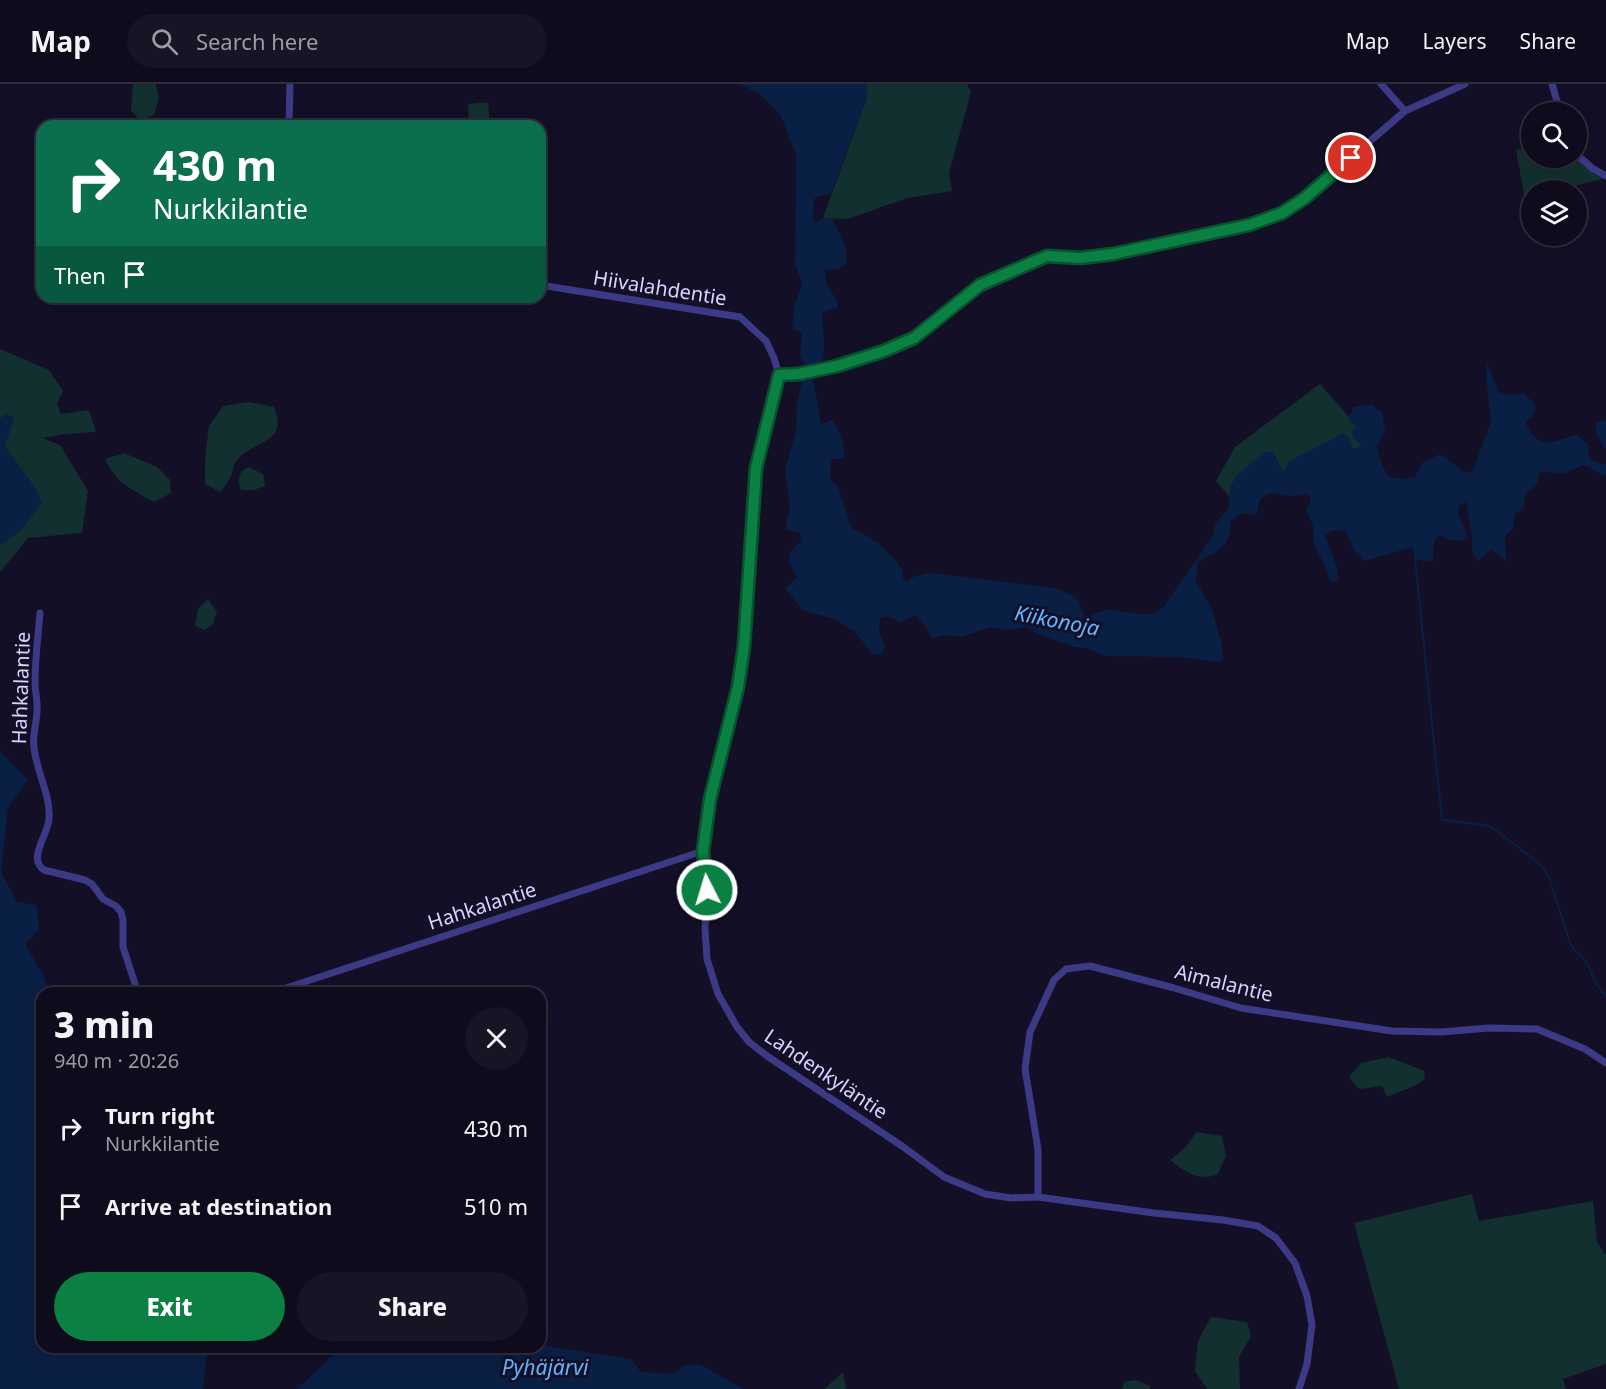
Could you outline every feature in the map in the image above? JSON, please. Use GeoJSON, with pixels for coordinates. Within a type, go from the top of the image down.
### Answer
{"type":"FeatureCollection","features":[{"type":"Feature","properties":{"kind":"street"},"geometry":{"type":"LineString","coordinates":[[289,120],[290,84]]}},
{"type":"Feature","properties":{"kind":"street"},"geometry":{"type":"LineString","coordinates":[[1381,84],[1405,111]]}},
{"type":"Feature","properties":{"kind":"street"},"geometry":{"type":"LineString","coordinates":[[779,375],[804,373],[837,366],[884,351],[914,338],[980,285],[1047,256],[1080,258],[1113,254],[1249,225],[1282,213],[1305,198],[1405,111],[1465,84]]}},
{"type":"Feature","properties":{"kind":"street"},"geometry":{"type":"LineString","coordinates":[[1552,84],[1557,102]]}},
{"type":"Feature","properties":{"kind":"street"},"geometry":{"type":"LineString","coordinates":[[1587,164],[1606,176]]}},
{"type":"Feature","properties":{"kind":"street","name":"Hiivalahdentie"},"geometry":{"type":"LineString","coordinates":[[546,286],[740,317],[766,340],[779,375]]}},
{"type":"Feature","properties":{"kind":"street","name":"Lahdenkyläntie"},"geometry":{"type":"LineString","coordinates":[[779,375],[756,468],[744,646],[738,687],[710,799],[703,851],[707,890],[705,929],[707,959],[718,993],[737,1027],[749,1042],[944,1177],[985,1194],[1011,1198],[1038,1197],[1154,1214],[1224,1220],[1258,1226],[1276,1238],[1295,1263],[1307,1296],[1312,1325],[1307,1364],[1299,1389]]}},
{"type":"Feature","properties":{"kind":"street","name":"Hahkalantie"},"geometry":{"type":"LineString","coordinates":[[40,613],[35,682],[37,710],[33,741],[50,819],[37,861],[44,870],[92,884],[104,899],[121,912],[123,947],[127,966],[136,987]]}},
{"type":"Feature","properties":{"kind":"street","name":"Hahkalantie"},"geometry":{"type":"LineString","coordinates":[[289,987],[703,851]]}},
{"type":"Feature","properties":{"kind":"street","name":"Aimalantie"},"geometry":{"type":"LineString","coordinates":[[1038,1197],[1038,1149],[1025,1069],[1030,1032],[1054,980],[1066,969],[1090,966],[1241,1008],[1392,1030],[1441,1032],[1490,1028],[1537,1029],[1585,1049],[1606,1063]]}},
{"type":"Feature","properties":{"kind":"green space"},"geometry":{"type":"Polygon","coordinates":[[[133,84],[156,84],[159,99],[154,115],[140,120],[131,111],[133,84]]]}},
{"type":"Feature","properties":{"kind":"green space"},"geometry":{"type":"Polygon","coordinates":[[[867,84],[967,84],[971,92],[949,173],[952,191],[908,198],[847,219],[823,218],[867,97],[867,84]]]}},
{"type":"Feature","properties":{"kind":"green space"},"geometry":{"type":"Polygon","coordinates":[[[488,102],[490,120],[469,120],[468,104],[488,102]]]}},
{"type":"Feature","properties":{"kind":"green space"},"geometry":{"type":"Polygon","coordinates":[[[1521,149],[1521,168],[1587,168],[1587,165],[1606,178],[1587,183],[1587,180],[1521,180],[1516,150],[1521,149]]]}},
{"type":"Feature","properties":{"kind":"green space"},"geometry":{"type":"Polygon","coordinates":[[[0,349],[49,370],[63,391],[57,404],[61,414],[89,410],[96,432],[43,438],[60,445],[88,491],[82,533],[28,538],[0,572],[0,545],[20,531],[41,503],[35,488],[5,447],[5,414],[0,419],[0,349]]]}},
{"type":"Feature","properties":{"kind":"green space"},"geometry":{"type":"Polygon","coordinates":[[[1320,384],[1349,417],[1350,422],[1359,426],[1361,445],[1358,448],[1352,448],[1282,472],[1274,453],[1231,485],[1230,497],[1216,481],[1235,447],[1320,384]]]}},
{"type":"Feature","properties":{"kind":"green space"},"geometry":{"type":"Polygon","coordinates":[[[250,402],[274,407],[277,428],[268,439],[238,459],[230,478],[220,492],[205,484],[209,426],[223,406],[250,402]]]}},
{"type":"Feature","properties":{"kind":"green space"},"geometry":{"type":"Polygon","coordinates":[[[124,453],[157,467],[170,480],[171,493],[154,502],[119,480],[105,459],[124,453]]]}},
{"type":"Feature","properties":{"kind":"green space"},"geometry":{"type":"Polygon","coordinates":[[[249,467],[263,474],[265,486],[254,490],[241,490],[238,480],[242,471],[249,467]]]}},
{"type":"Feature","properties":{"kind":"green space"},"geometry":{"type":"Polygon","coordinates":[[[208,599],[217,612],[213,624],[205,630],[195,626],[198,609],[208,599]]]}},
{"type":"Feature","properties":{"kind":"green space"},"geometry":{"type":"Polygon","coordinates":[[[1389,1057],[1424,1071],[1425,1078],[1387,1097],[1382,1086],[1359,1089],[1349,1077],[1361,1063],[1389,1057]]]}},
{"type":"Feature","properties":{"kind":"green space"},"geometry":{"type":"Polygon","coordinates":[[[1197,1132],[1222,1136],[1226,1156],[1218,1174],[1205,1177],[1192,1174],[1170,1160],[1185,1148],[1197,1132]]]}},
{"type":"Feature","properties":{"kind":"green space"},"geometry":{"type":"Polygon","coordinates":[[[1472,1194],[1479,1221],[1593,1201],[1597,1242],[1606,1255],[1606,1364],[1563,1379],[1566,1389],[1399,1389],[1354,1223],[1472,1194]]]}},
{"type":"Feature","properties":{"kind":"green space"},"geometry":{"type":"Polygon","coordinates":[[[1211,1317],[1247,1322],[1251,1336],[1239,1357],[1240,1389],[1207,1389],[1195,1371],[1198,1341],[1211,1317]]]}},
{"type":"Feature","properties":{"kind":"green space"},"geometry":{"type":"Polygon","coordinates":[[[843,1372],[846,1389],[824,1389],[843,1372]]]}},
{"type":"Feature","properties":{"kind":"green space"},"geometry":{"type":"Polygon","coordinates":[[[1136,1380],[1150,1386],[1150,1389],[1122,1389],[1124,1382],[1136,1380]]]}},
{"type":"Feature","properties":{"kind":"water","name":"Kiikonoja"},"geometry":{"type":"Polygon","coordinates":[[[740,84],[867,84],[867,97],[831,193],[815,198],[813,207],[814,223],[823,218],[833,219],[846,249],[846,264],[838,269],[825,270],[826,283],[838,302],[837,308],[822,314],[824,355],[823,361],[813,364],[812,376],[821,423],[832,419],[842,441],[845,456],[841,459],[831,459],[830,478],[838,487],[852,529],[867,536],[887,551],[903,570],[903,579],[906,582],[913,577],[929,573],[1055,588],[1072,595],[1079,601],[1084,617],[1109,609],[1155,614],[1164,606],[1214,534],[1215,524],[1228,509],[1231,485],[1237,475],[1266,451],[1274,453],[1282,471],[1286,469],[1289,461],[1344,433],[1349,438],[1352,448],[1358,448],[1361,445],[1352,436],[1352,431],[1358,425],[1350,422],[1349,417],[1354,407],[1372,404],[1382,412],[1385,431],[1377,447],[1382,465],[1389,477],[1403,479],[1415,477],[1422,463],[1440,454],[1466,473],[1473,470],[1491,422],[1486,376],[1487,362],[1498,392],[1512,395],[1523,393],[1531,400],[1536,408],[1533,416],[1525,422],[1536,438],[1554,442],[1577,435],[1588,444],[1589,459],[1606,464],[1606,475],[1584,465],[1564,474],[1541,471],[1538,484],[1525,494],[1524,507],[1515,514],[1513,528],[1505,537],[1506,561],[1491,549],[1478,561],[1472,552],[1472,536],[1466,501],[1460,505],[1458,513],[1468,537],[1462,541],[1449,540],[1442,536],[1436,538],[1433,562],[1415,559],[1412,547],[1365,561],[1355,552],[1345,530],[1332,531],[1325,535],[1339,580],[1331,583],[1314,545],[1313,526],[1306,509],[1311,502],[1309,494],[1292,496],[1271,493],[1260,499],[1256,515],[1242,513],[1230,522],[1229,537],[1222,547],[1198,562],[1196,581],[1212,609],[1222,645],[1223,659],[1220,662],[1180,657],[1104,656],[1088,648],[1074,647],[1026,627],[1005,630],[991,627],[961,637],[944,635],[932,639],[923,622],[915,615],[901,623],[889,616],[880,618],[879,631],[885,647],[882,654],[872,654],[857,634],[835,619],[804,611],[785,589],[797,577],[789,558],[792,550],[801,541],[800,533],[787,530],[786,519],[790,511],[785,469],[796,432],[797,402],[804,363],[800,356],[802,333],[792,328],[794,307],[802,284],[795,264],[796,155],[781,116],[762,96],[740,84]]]}},
{"type":"Feature","properties":{"kind":"water"},"geometry":{"type":"Polygon","coordinates":[[[5,414],[14,418],[5,447],[35,488],[42,503],[20,531],[0,545],[0,419],[5,414]]]}},
{"type":"Feature","properties":{"kind":"water"},"geometry":{"type":"Polygon","coordinates":[[[1606,421],[1606,450],[1597,435],[1595,423],[1606,421]]]}},
{"type":"Feature","properties":{"kind":"water"},"geometry":{"type":"Polygon","coordinates":[[[0,751],[28,780],[8,808],[1,872],[17,902],[37,905],[39,930],[25,944],[44,976],[47,987],[36,987],[36,1353],[207,1353],[203,1389],[0,1389],[0,751]]]}},
{"type":"Feature","properties":{"kind":"water","name":"Pyhäjärvi"},"geometry":{"type":"Polygon","coordinates":[[[546,1346],[631,1359],[641,1372],[675,1374],[683,1366],[700,1364],[743,1389],[297,1389],[335,1353],[546,1353],[546,1346]]]}},
{"type":"Feature","properties":{"kind":"waterway"},"geometry":{"type":"LineString","coordinates":[[1415,559],[1442,820],[1490,826],[1540,864],[1549,877],[1571,946],[1586,961],[1596,983],[1606,996]]}},
{"type":"Feature","properties":{"kind":"route"},"geometry":{"type":"LineString","coordinates":[[707,890],[703,851],[710,799],[738,687],[744,646],[756,468],[779,375],[799,374],[837,366],[884,351],[914,338],[980,285],[1047,256],[1080,258],[1113,254],[1249,225],[1282,213],[1305,198],[1351,158]]}}]}
